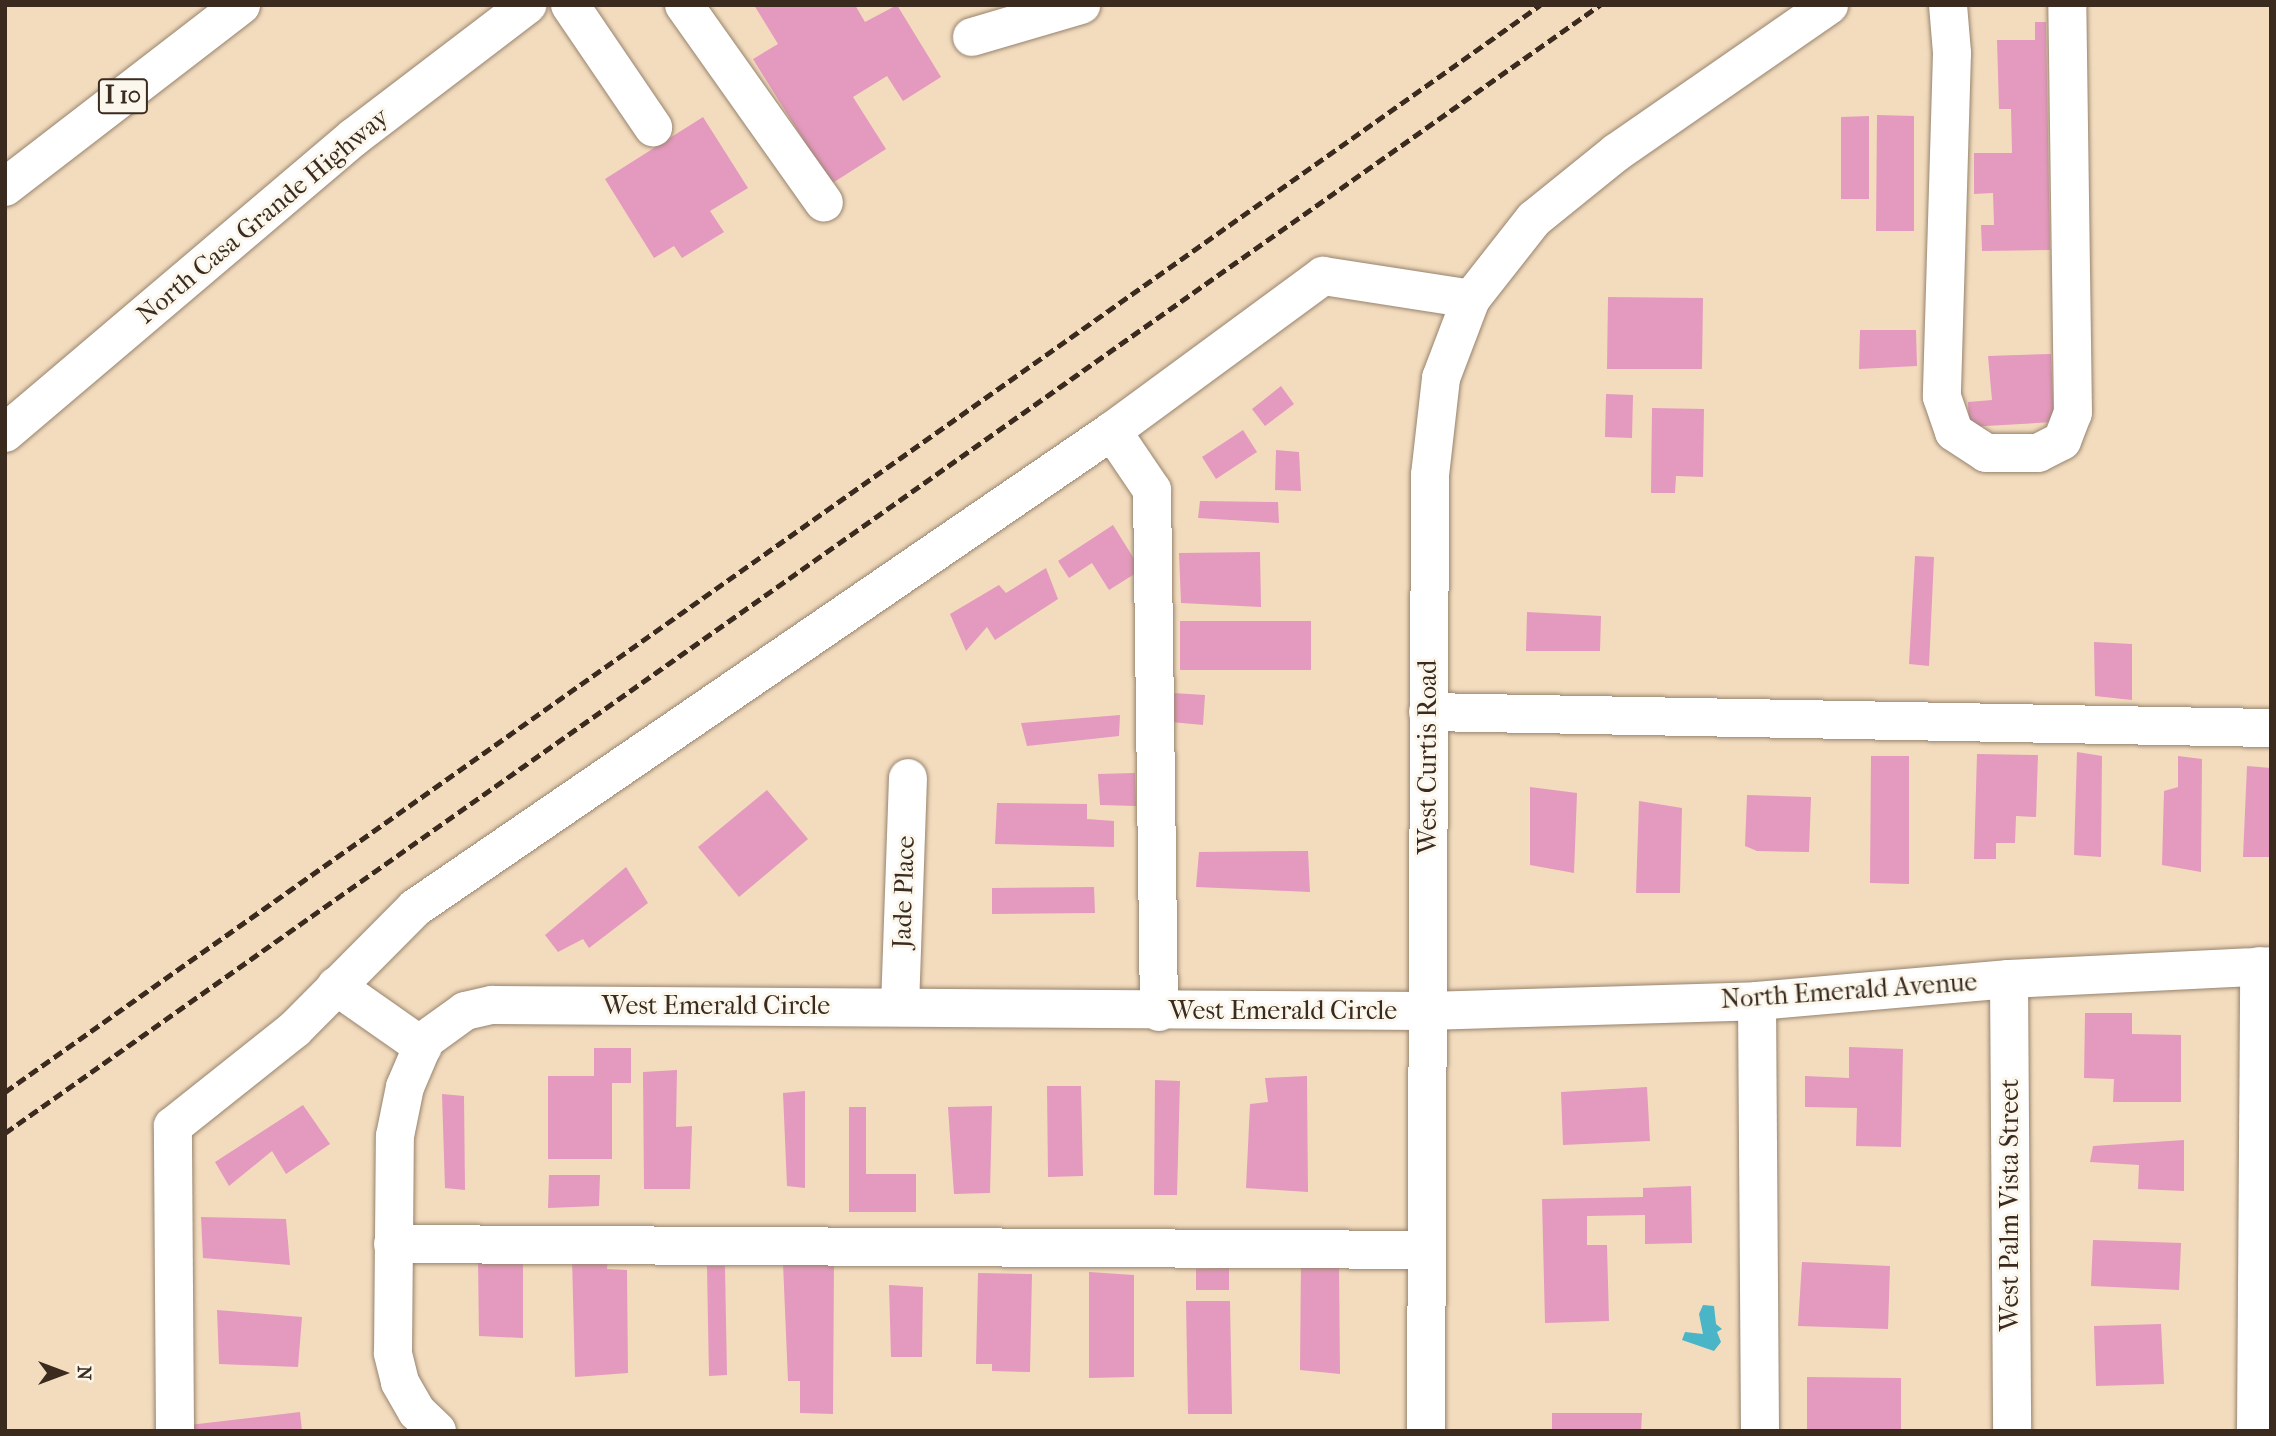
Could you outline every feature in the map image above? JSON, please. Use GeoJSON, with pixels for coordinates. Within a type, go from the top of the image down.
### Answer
{"type":"FeatureCollection","features":[{"type":"Feature","properties":{"kind":"main road","name":"I 10"},"geometry":{"type":"LineString","coordinates":[[5,187],[241,5]]}},
{"type":"Feature","properties":{"kind":"main road","name":"North Casa Grande Highway"},"geometry":{"type":"LineString","coordinates":[[5,433],[354,137],[527,5]]}},
{"type":"Feature","properties":{"kind":"main road"},"geometry":{"type":"LineString","coordinates":[[570,5],[653,127]]}},
{"type":"Feature","properties":{"kind":"main road"},"geometry":{"type":"LineString","coordinates":[[684,5],[824,203]]}},
{"type":"Feature","properties":{"kind":"main road"},"geometry":{"type":"LineString","coordinates":[[972,37],[1081,5]]}},
{"type":"Feature","properties":{"kind":"main road","name":"West Curtis Road"},"geometry":{"type":"LineString","coordinates":[[1426,1431],[1430,475],[1441,377],[1471,299],[1534,219],[1617,152],[1829,5]]}},
{"type":"Feature","properties":{"kind":"main road"},"geometry":{"type":"LineString","coordinates":[[1948,5],[1952,53],[1942,397],[1954,432],[1986,453],[2038,453],[2062,441],[2073,413],[2067,5]]}},
{"type":"Feature","properties":{"kind":"main road"},"geometry":{"type":"LineString","coordinates":[[175,1431],[173,1126],[295,1029],[415,908],[1112,431],[1323,276],[1471,299]]}},
{"type":"Feature","properties":{"kind":"main road"},"geometry":{"type":"LineString","coordinates":[[1112,431],[1152,490],[1159,1012]]}},
{"type":"Feature","properties":{"kind":"main road"},"geometry":{"type":"LineString","coordinates":[[1428,712],[2271,728]]}},
{"type":"Feature","properties":{"kind":"main road","name":"Jade Place"},"geometry":{"type":"LineString","coordinates":[[900,1007],[908,778]]}},
{"type":"Feature","properties":{"kind":"main road"},"geometry":{"type":"LineString","coordinates":[[2256,1431],[2265,966]]}},
{"type":"Feature","properties":{"kind":"main road","name":"North Emerald Avenue"},"geometry":{"type":"LineString","coordinates":[[1427,1011],[1757,1001],[2009,979],[2265,966]]}},
{"type":"Feature","properties":{"kind":"main road","name":"West Palm Vista Street"},"geometry":{"type":"LineString","coordinates":[[2009,979],[2012,1431]]}},
{"type":"Feature","properties":{"kind":"main road"},"geometry":{"type":"LineString","coordinates":[[337,986],[423,1046]]}},
{"type":"Feature","properties":{"kind":"main road"},"geometry":{"type":"LineString","coordinates":[[1757,1001],[1759,1431]]}},
{"type":"Feature","properties":{"kind":"main road","name":"West Emerald Circle"},"geometry":{"type":"LineString","coordinates":[[438,1431],[417,1412],[398,1372],[393,1353],[395,1136],[405,1087],[423,1046],[439,1027],[466,1011],[492,1005],[900,1007],[1159,1012],[1427,1011]]}},
{"type":"Feature","properties":{"kind":"main road"},"geometry":{"type":"LineString","coordinates":[[393,1244],[1425,1250]]}},
{"type":"Feature","properties":{"kind":"water"},"geometry":{"type":"Polygon","coordinates":[[[1703,1305],[1714,1306],[1716,1324],[1722,1329],[1717,1332],[1721,1342],[1714,1351],[1682,1340],[1685,1332],[1703,1334],[1699,1314],[1703,1305]]]}},
{"type":"Feature","properties":{"kind":"building"},"geometry":{"type":"Polygon","coordinates":[[[754,5],[855,5],[865,22],[897,5],[941,77],[903,101],[887,76],[853,97],[886,149],[831,184],[753,59],[778,44],[754,5]]]}},
{"type":"Feature","properties":{"kind":"building"},"geometry":{"type":"Polygon","coordinates":[[[2035,22],[2046,22],[2050,250],[1982,251],[1981,225],[1994,225],[1993,193],[1974,194],[1974,153],[2012,153],[2011,109],[1999,109],[1997,40],[2035,40],[2035,22]]]}},
{"type":"Feature","properties":{"kind":"building"},"geometry":{"type":"Polygon","coordinates":[[[1877,115],[1914,116],[1914,231],[1876,231],[1877,115]]]}},
{"type":"Feature","properties":{"kind":"building"},"geometry":{"type":"Polygon","coordinates":[[[1869,116],[1869,199],[1841,199],[1841,117],[1869,116]]]}},
{"type":"Feature","properties":{"kind":"building"},"geometry":{"type":"Polygon","coordinates":[[[703,117],[748,188],[710,211],[724,232],[682,258],[674,246],[654,258],[605,179],[703,117]]]}},
{"type":"Feature","properties":{"kind":"building"},"geometry":{"type":"Polygon","coordinates":[[[1608,297],[1703,298],[1702,369],[1607,369],[1608,297]]]}},
{"type":"Feature","properties":{"kind":"building"},"geometry":{"type":"Polygon","coordinates":[[[1860,330],[1916,330],[1917,366],[1859,369],[1860,330]]]}},
{"type":"Feature","properties":{"kind":"building"},"geometry":{"type":"Polygon","coordinates":[[[2051,354],[2054,422],[1969,427],[1968,402],[1992,400],[1988,356],[2051,354]]]}},
{"type":"Feature","properties":{"kind":"building"},"geometry":{"type":"Polygon","coordinates":[[[1281,386],[1294,404],[1265,426],[1252,409],[1281,386]]]}},
{"type":"Feature","properties":{"kind":"building"},"geometry":{"type":"Polygon","coordinates":[[[1606,394],[1633,395],[1632,438],[1605,437],[1606,394]]]}},
{"type":"Feature","properties":{"kind":"building"},"geometry":{"type":"Polygon","coordinates":[[[1652,408],[1704,409],[1703,477],[1676,476],[1675,493],[1651,493],[1652,408]]]}},
{"type":"Feature","properties":{"kind":"building"},"geometry":{"type":"Polygon","coordinates":[[[1243,430],[1257,452],[1216,479],[1202,457],[1243,430]]]}},
{"type":"Feature","properties":{"kind":"building"},"geometry":{"type":"Polygon","coordinates":[[[1276,450],[1299,452],[1301,491],[1275,490],[1276,450]]]}},
{"type":"Feature","properties":{"kind":"building"},"geometry":{"type":"Polygon","coordinates":[[[1200,501],[1278,502],[1279,523],[1198,518],[1200,501]]]}},
{"type":"Feature","properties":{"kind":"building"},"geometry":{"type":"Polygon","coordinates":[[[1113,525],[1141,570],[1109,590],[1092,563],[1069,578],[1058,561],[1113,525]]]}},
{"type":"Feature","properties":{"kind":"building"},"geometry":{"type":"Polygon","coordinates":[[[1260,552],[1261,607],[1181,603],[1179,553],[1260,552]]]}},
{"type":"Feature","properties":{"kind":"building"},"geometry":{"type":"Polygon","coordinates":[[[1915,556],[1934,557],[1929,666],[1909,664],[1915,556]]]}},
{"type":"Feature","properties":{"kind":"building"},"geometry":{"type":"Polygon","coordinates":[[[1046,568],[1058,599],[995,640],[987,627],[966,651],[950,614],[999,585],[1006,593],[1046,568]]]}},
{"type":"Feature","properties":{"kind":"building"},"geometry":{"type":"Polygon","coordinates":[[[1527,612],[1601,616],[1600,651],[1526,651],[1527,612]]]}},
{"type":"Feature","properties":{"kind":"building"},"geometry":{"type":"Polygon","coordinates":[[[1180,621],[1311,621],[1311,670],[1180,670],[1180,621]]]}},
{"type":"Feature","properties":{"kind":"building"},"geometry":{"type":"Polygon","coordinates":[[[2094,642],[2132,644],[2132,700],[2095,696],[2094,642]]]}},
{"type":"Feature","properties":{"kind":"building"},"geometry":{"type":"Polygon","coordinates":[[[1173,693],[1205,695],[1203,725],[1171,722],[1173,693]]]}},
{"type":"Feature","properties":{"kind":"building"},"geometry":{"type":"Polygon","coordinates":[[[1120,715],[1119,736],[1027,746],[1021,723],[1120,715]]]}},
{"type":"Feature","properties":{"kind":"building"},"geometry":{"type":"Polygon","coordinates":[[[2077,752],[2102,756],[2101,857],[2074,855],[2077,752]]]}},
{"type":"Feature","properties":{"kind":"building"},"geometry":{"type":"Polygon","coordinates":[[[1977,754],[2038,755],[2036,817],[2016,816],[2015,843],[1996,843],[1996,859],[1974,859],[1977,754]]]}},
{"type":"Feature","properties":{"kind":"building"},"geometry":{"type":"Polygon","coordinates":[[[1871,756],[1909,756],[1909,884],[1870,883],[1871,756]]]}},
{"type":"Feature","properties":{"kind":"building"},"geometry":{"type":"Polygon","coordinates":[[[2178,756],[2202,759],[2201,872],[2162,865],[2164,791],[2178,787],[2178,756]]]}},
{"type":"Feature","properties":{"kind":"building"},"geometry":{"type":"Polygon","coordinates":[[[2247,766],[2271,768],[2271,857],[2243,857],[2247,766]]]}},
{"type":"Feature","properties":{"kind":"building"},"geometry":{"type":"Polygon","coordinates":[[[1135,773],[1136,806],[1100,805],[1098,774],[1135,773]]]}},
{"type":"Feature","properties":{"kind":"building"},"geometry":{"type":"Polygon","coordinates":[[[1530,787],[1577,793],[1574,873],[1530,865],[1530,787]]]}},
{"type":"Feature","properties":{"kind":"building"},"geometry":{"type":"Polygon","coordinates":[[[767,790],[808,839],[739,897],[698,847],[767,790]]]}},
{"type":"Feature","properties":{"kind":"building"},"geometry":{"type":"Polygon","coordinates":[[[1747,795],[1811,797],[1809,852],[1757,851],[1745,846],[1747,795]]]}},
{"type":"Feature","properties":{"kind":"building"},"geometry":{"type":"Polygon","coordinates":[[[1639,801],[1682,808],[1680,893],[1636,893],[1639,801]]]}},
{"type":"Feature","properties":{"kind":"building"},"geometry":{"type":"Polygon","coordinates":[[[997,803],[1087,804],[1087,819],[1114,821],[1114,847],[995,844],[997,803]]]}},
{"type":"Feature","properties":{"kind":"building"},"geometry":{"type":"Polygon","coordinates":[[[1308,851],[1310,892],[1196,887],[1199,852],[1308,851]]]}},
{"type":"Feature","properties":{"kind":"building"},"geometry":{"type":"Polygon","coordinates":[[[626,867],[648,903],[589,948],[583,939],[558,952],[545,935],[626,867]]]}},
{"type":"Feature","properties":{"kind":"building"},"geometry":{"type":"Polygon","coordinates":[[[1094,887],[1095,913],[992,914],[992,888],[1094,887]]]}},
{"type":"Feature","properties":{"kind":"building"},"geometry":{"type":"Polygon","coordinates":[[[2085,1013],[2132,1013],[2132,1034],[2181,1035],[2181,1102],[2113,1102],[2114,1079],[2084,1078],[2085,1013]]]}},
{"type":"Feature","properties":{"kind":"building"},"geometry":{"type":"Polygon","coordinates":[[[1849,1047],[1903,1049],[1901,1147],[1856,1146],[1857,1108],[1805,1107],[1805,1076],[1849,1078],[1849,1047]]]}},
{"type":"Feature","properties":{"kind":"building"},"geometry":{"type":"Polygon","coordinates":[[[594,1048],[631,1048],[631,1083],[612,1083],[612,1159],[548,1159],[548,1076],[594,1076],[594,1048]]]}},
{"type":"Feature","properties":{"kind":"building"},"geometry":{"type":"Polygon","coordinates":[[[677,1070],[676,1127],[692,1126],[690,1189],[644,1189],[643,1072],[677,1070]]]}},
{"type":"Feature","properties":{"kind":"building"},"geometry":{"type":"Polygon","coordinates":[[[1307,1076],[1308,1192],[1246,1188],[1250,1104],[1268,1102],[1265,1078],[1307,1076]]]}},
{"type":"Feature","properties":{"kind":"building"},"geometry":{"type":"Polygon","coordinates":[[[1155,1080],[1180,1081],[1177,1195],[1154,1195],[1155,1080]]]}},
{"type":"Feature","properties":{"kind":"building"},"geometry":{"type":"Polygon","coordinates":[[[1047,1086],[1081,1086],[1083,1176],[1048,1177],[1047,1086]]]}},
{"type":"Feature","properties":{"kind":"building"},"geometry":{"type":"Polygon","coordinates":[[[1647,1087],[1650,1141],[1563,1145],[1561,1092],[1647,1087]]]}},
{"type":"Feature","properties":{"kind":"building"},"geometry":{"type":"Polygon","coordinates":[[[805,1091],[805,1188],[787,1186],[783,1093],[805,1091]]]}},
{"type":"Feature","properties":{"kind":"building"},"geometry":{"type":"Polygon","coordinates":[[[442,1094],[464,1096],[465,1190],[445,1188],[442,1094]]]}},
{"type":"Feature","properties":{"kind":"building"},"geometry":{"type":"Polygon","coordinates":[[[303,1105],[330,1144],[286,1174],[272,1151],[229,1186],[215,1162],[303,1105]]]}},
{"type":"Feature","properties":{"kind":"building"},"geometry":{"type":"Polygon","coordinates":[[[992,1106],[990,1193],[954,1194],[948,1107],[992,1106]]]}},
{"type":"Feature","properties":{"kind":"building"},"geometry":{"type":"Polygon","coordinates":[[[849,1107],[866,1107],[866,1174],[916,1174],[916,1212],[849,1212],[849,1107]]]}},
{"type":"Feature","properties":{"kind":"building"},"geometry":{"type":"Polygon","coordinates":[[[2184,1140],[2184,1191],[2138,1189],[2139,1165],[2090,1162],[2093,1146],[2184,1140]]]}},
{"type":"Feature","properties":{"kind":"building"},"geometry":{"type":"Polygon","coordinates":[[[549,1175],[600,1175],[599,1206],[548,1208],[549,1175]]]}},
{"type":"Feature","properties":{"kind":"building"},"geometry":{"type":"Polygon","coordinates":[[[1691,1186],[1692,1243],[1645,1244],[1645,1215],[1587,1216],[1587,1245],[1607,1245],[1609,1321],[1545,1323],[1542,1199],[1643,1197],[1643,1188],[1691,1186]]]}},
{"type":"Feature","properties":{"kind":"building"},"geometry":{"type":"Polygon","coordinates":[[[201,1217],[286,1219],[290,1265],[203,1258],[201,1217]]]}},
{"type":"Feature","properties":{"kind":"building"},"geometry":{"type":"Polygon","coordinates":[[[2093,1240],[2181,1243],[2179,1290],[2091,1286],[2093,1240]]]}},
{"type":"Feature","properties":{"kind":"building"},"geometry":{"type":"Polygon","coordinates":[[[608,1257],[607,1269],[627,1270],[628,1373],[575,1377],[572,1258],[608,1257]]]}},
{"type":"Feature","properties":{"kind":"building"},"geometry":{"type":"Polygon","coordinates":[[[478,1260],[523,1262],[523,1338],[479,1336],[478,1260]]]}},
{"type":"Feature","properties":{"kind":"building"},"geometry":{"type":"Polygon","coordinates":[[[1301,1261],[1339,1261],[1340,1374],[1300,1370],[1301,1261]]]}},
{"type":"Feature","properties":{"kind":"building"},"geometry":{"type":"Polygon","coordinates":[[[834,1262],[833,1414],[800,1413],[800,1381],[788,1381],[783,1263],[834,1262]]]}},
{"type":"Feature","properties":{"kind":"building"},"geometry":{"type":"Polygon","coordinates":[[[1802,1262],[1890,1266],[1888,1329],[1798,1326],[1802,1262]]]}},
{"type":"Feature","properties":{"kind":"building"},"geometry":{"type":"Polygon","coordinates":[[[707,1266],[725,1266],[727,1375],[709,1376],[707,1266]]]}},
{"type":"Feature","properties":{"kind":"building"},"geometry":{"type":"Polygon","coordinates":[[[1229,1268],[1229,1290],[1196,1290],[1196,1269],[1229,1268]]]}},
{"type":"Feature","properties":{"kind":"building"},"geometry":{"type":"Polygon","coordinates":[[[1089,1272],[1134,1275],[1134,1377],[1089,1378],[1089,1272]]]}},
{"type":"Feature","properties":{"kind":"building"},"geometry":{"type":"Polygon","coordinates":[[[978,1273],[1032,1274],[1030,1372],[992,1371],[992,1364],[976,1364],[978,1273]]]}},
{"type":"Feature","properties":{"kind":"building"},"geometry":{"type":"Polygon","coordinates":[[[889,1285],[923,1287],[922,1357],[891,1357],[889,1285]]]}},
{"type":"Feature","properties":{"kind":"building"},"geometry":{"type":"Polygon","coordinates":[[[1186,1301],[1230,1301],[1232,1414],[1188,1414],[1186,1301]]]}},
{"type":"Feature","properties":{"kind":"building"},"geometry":{"type":"Polygon","coordinates":[[[217,1310],[302,1317],[298,1367],[219,1364],[217,1310]]]}},
{"type":"Feature","properties":{"kind":"building"},"geometry":{"type":"Polygon","coordinates":[[[2161,1324],[2164,1384],[2096,1386],[2094,1326],[2161,1324]]]}},
{"type":"Feature","properties":{"kind":"building"},"geometry":{"type":"Polygon","coordinates":[[[1807,1377],[1901,1378],[1901,1430],[1807,1430],[1807,1377]]]}},
{"type":"Feature","properties":{"kind":"building"},"geometry":{"type":"Polygon","coordinates":[[[300,1412],[302,1431],[189,1431],[189,1425],[300,1412]]]}},
{"type":"Feature","properties":{"kind":"building"},"geometry":{"type":"Polygon","coordinates":[[[1552,1413],[1642,1413],[1641,1431],[1552,1431],[1552,1413]]]}},
{"type":"Feature","properties":{"kind":"railway"},"geometry":{"type":"LineString","coordinates":[[5,1092],[1540,5]]}},
{"type":"Feature","properties":{"kind":"railway"},"geometry":{"type":"LineString","coordinates":[[5,1133],[1600,5]]}}]}
